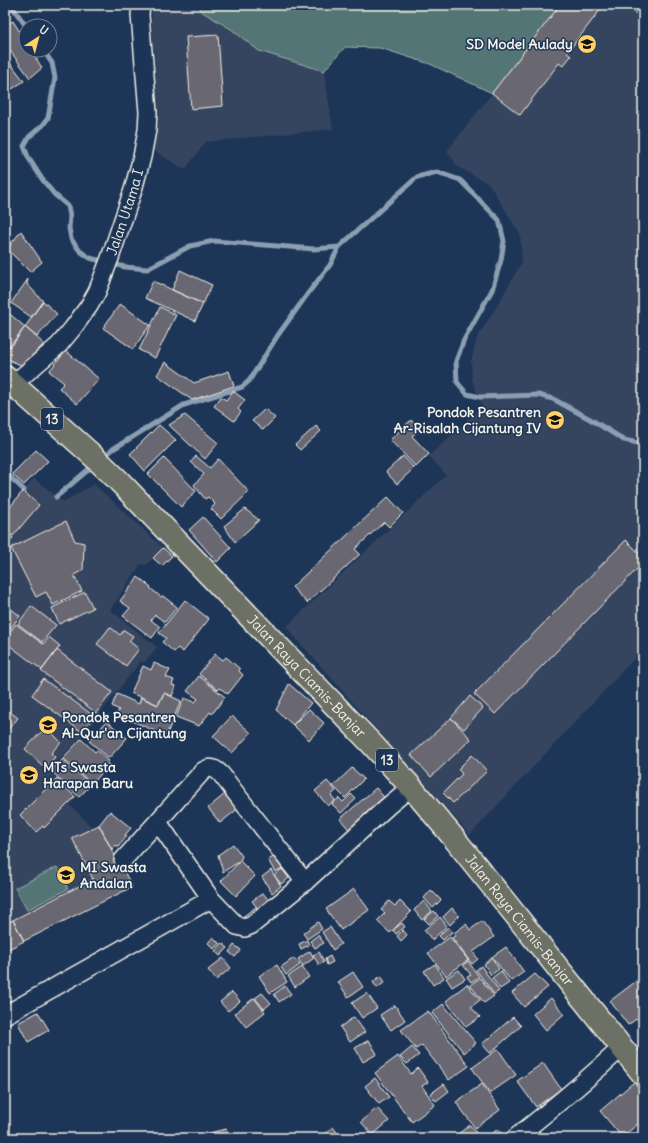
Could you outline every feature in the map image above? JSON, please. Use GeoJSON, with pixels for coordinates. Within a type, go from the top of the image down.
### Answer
{"type":"FeatureCollection","features":[{"type":"Feature","properties":{"kind":"highway","name":"Jalan Raya Ciamis-Banjar"},"geometry":{"type":"LineString","coordinates":[[8,384],[99,462],[168,531],[372,744],[453,837],[643,1074]]}},
{"type":"Feature","properties":{"kind":"street","name":"Jalan Utama I"},"geometry":{"type":"LineString","coordinates":[[8,384],[59,345],[73,328],[89,306],[110,258],[133,190],[142,157],[147,130],[148,112],[140,15],[141,5]]}},
{"type":"Feature","properties":{"kind":"street"},"geometry":{"type":"LineString","coordinates":[[123,860],[204,771],[209,768],[213,768],[221,774],[305,882]]}},
{"type":"Feature","properties":{"kind":"street"},"geometry":{"type":"LineString","coordinates":[[158,822],[211,899],[237,926],[245,928],[252,925],[305,882],[388,806],[411,787]]}},
{"type":"Feature","properties":{"kind":"street"},"geometry":{"type":"LineString","coordinates":[[5,1015],[211,899]]}},
{"type":"Feature","properties":{"kind":"street"},"geometry":{"type":"LineString","coordinates":[[515,1138],[554,1108],[622,1047]]}},
{"type":"Feature","properties":{"kind":"shaded area"},"geometry":{"type":"Polygon","coordinates":[[[152,5],[203,5],[199,11],[231,29],[259,51],[324,71],[333,129],[206,142],[185,170],[153,150],[159,117],[152,28],[152,5]]]}},
{"type":"Feature","properties":{"kind":"shaded area","name":"Pondok Pesantren Ar-Risalah Cijantung IV"},"geometry":{"type":"Polygon","coordinates":[[[560,5],[643,5],[643,649],[470,835],[286,627],[446,475],[429,456],[482,406],[472,380],[471,361],[477,338],[522,262],[520,234],[489,184],[458,167],[447,151],[560,5]]]}},
{"type":"Feature","properties":{"kind":"shaded area","name":"Pondok Pesantren Al-Qur'an Cijantung"},"geometry":{"type":"Polygon","coordinates":[[[34,478],[63,502],[94,484],[172,556],[162,566],[153,558],[146,565],[141,564],[110,610],[157,647],[144,663],[141,661],[83,735],[48,771],[76,798],[70,805],[93,828],[99,825],[118,864],[120,863],[132,887],[5,951],[5,513],[34,478]]]}},
{"type":"Feature","properties":{"kind":"green space"},"geometry":{"type":"Polygon","coordinates":[[[203,5],[560,5],[492,93],[430,64],[380,48],[345,47],[324,71],[259,51],[231,29],[199,10],[203,5]]]}},
{"type":"Feature","properties":{"kind":"green space"},"geometry":{"type":"Polygon","coordinates":[[[57,867],[68,889],[27,910],[15,888],[57,867]]]}},
{"type":"Feature","properties":{"kind":"building"},"geometry":{"type":"Polygon","coordinates":[[[560,5],[604,5],[567,53],[571,56],[563,66],[559,63],[520,115],[492,93],[560,5]]]}},
{"type":"Feature","properties":{"kind":"building"},"geometry":{"type":"Polygon","coordinates":[[[625,5],[643,5],[643,19],[625,5]]]}},
{"type":"Feature","properties":{"kind":"building"},"geometry":{"type":"Polygon","coordinates":[[[13,21],[18,29],[18,58],[36,58],[42,68],[30,78],[5,44],[5,25],[13,21]]]}},
{"type":"Feature","properties":{"kind":"building"},"geometry":{"type":"Polygon","coordinates":[[[218,35],[223,106],[191,109],[186,37],[218,35]]]}},
{"type":"Feature","properties":{"kind":"building"},"geometry":{"type":"Polygon","coordinates":[[[5,56],[24,81],[12,89],[5,79],[5,56]]]}},
{"type":"Feature","properties":{"kind":"building"},"geometry":{"type":"Polygon","coordinates":[[[21,231],[42,262],[30,272],[7,249],[21,231]]]}},
{"type":"Feature","properties":{"kind":"building"},"geometry":{"type":"Polygon","coordinates":[[[180,270],[212,285],[203,304],[172,290],[180,270]]]}},
{"type":"Feature","properties":{"kind":"building"},"geometry":{"type":"Polygon","coordinates":[[[28,279],[27,284],[43,301],[31,317],[11,303],[28,279]]]}},
{"type":"Feature","properties":{"kind":"building"},"geometry":{"type":"Polygon","coordinates":[[[153,281],[203,304],[195,321],[145,298],[153,281]]]}},
{"type":"Feature","properties":{"kind":"building"},"geometry":{"type":"Polygon","coordinates":[[[43,301],[57,314],[37,337],[25,327],[43,301]]]}},
{"type":"Feature","properties":{"kind":"building"},"geometry":{"type":"Polygon","coordinates":[[[120,304],[150,325],[133,349],[103,328],[120,304]]]}},
{"type":"Feature","properties":{"kind":"building"},"geometry":{"type":"Polygon","coordinates":[[[160,307],[176,315],[155,358],[139,350],[160,307]]]}},
{"type":"Feature","properties":{"kind":"building"},"geometry":{"type":"Polygon","coordinates":[[[5,310],[25,327],[11,347],[5,341],[5,310]]]}},
{"type":"Feature","properties":{"kind":"building"},"geometry":{"type":"Polygon","coordinates":[[[25,327],[44,344],[23,366],[5,358],[5,352],[25,327]]]}},
{"type":"Feature","properties":{"kind":"building"},"geometry":{"type":"Polygon","coordinates":[[[66,351],[99,379],[77,404],[59,388],[64,383],[49,371],[66,351]]]}},
{"type":"Feature","properties":{"kind":"building"},"geometry":{"type":"Polygon","coordinates":[[[165,362],[194,383],[229,371],[234,386],[192,400],[157,375],[165,362]]]}},
{"type":"Feature","properties":{"kind":"building"},"geometry":{"type":"Polygon","coordinates":[[[233,391],[245,400],[238,409],[241,412],[234,421],[214,406],[221,397],[226,400],[233,391]]]}},
{"type":"Feature","properties":{"kind":"building"},"geometry":{"type":"Polygon","coordinates":[[[265,409],[275,418],[263,430],[252,421],[265,409]]]}},
{"type":"Feature","properties":{"kind":"building"},"geometry":{"type":"Polygon","coordinates":[[[185,415],[218,443],[205,459],[169,425],[185,415]]]}},
{"type":"Feature","properties":{"kind":"building"},"geometry":{"type":"Polygon","coordinates":[[[411,420],[420,429],[412,436],[429,454],[416,467],[390,440],[411,420]]]}},
{"type":"Feature","properties":{"kind":"building"},"geometry":{"type":"Polygon","coordinates":[[[159,425],[176,440],[145,471],[130,454],[159,425]]]}},
{"type":"Feature","properties":{"kind":"building"},"geometry":{"type":"Polygon","coordinates":[[[316,426],[321,431],[300,450],[295,445],[316,426]]]}},
{"type":"Feature","properties":{"kind":"building"},"geometry":{"type":"Polygon","coordinates":[[[36,450],[48,461],[24,485],[12,474],[36,450]]]}},
{"type":"Feature","properties":{"kind":"building"},"geometry":{"type":"Polygon","coordinates":[[[196,456],[210,468],[218,459],[249,492],[221,519],[211,509],[215,504],[208,497],[205,499],[194,485],[204,474],[191,462],[196,456]]]}},
{"type":"Feature","properties":{"kind":"building"},"geometry":{"type":"Polygon","coordinates":[[[403,456],[414,468],[397,484],[386,472],[403,456]]]}},
{"type":"Feature","properties":{"kind":"building"},"geometry":{"type":"Polygon","coordinates":[[[164,458],[196,491],[181,507],[148,474],[164,458]]]}},
{"type":"Feature","properties":{"kind":"building"},"geometry":{"type":"Polygon","coordinates":[[[23,491],[39,505],[13,536],[5,529],[5,513],[23,491]]]}},
{"type":"Feature","properties":{"kind":"building"},"geometry":{"type":"Polygon","coordinates":[[[388,497],[403,513],[389,527],[384,522],[355,549],[360,554],[307,603],[292,587],[388,497]]]}},
{"type":"Feature","properties":{"kind":"building"},"geometry":{"type":"Polygon","coordinates":[[[245,509],[259,520],[235,542],[224,526],[245,509]]]}},
{"type":"Feature","properties":{"kind":"building"},"geometry":{"type":"Polygon","coordinates":[[[203,517],[231,548],[217,562],[189,530],[203,517]]]}},
{"type":"Feature","properties":{"kind":"building"},"geometry":{"type":"Polygon","coordinates":[[[66,521],[75,541],[84,543],[83,570],[74,575],[82,591],[53,605],[46,592],[36,597],[11,548],[66,521]]]}},
{"type":"Feature","properties":{"kind":"building"},"geometry":{"type":"Polygon","coordinates":[[[5,531],[13,538],[5,547],[5,531]]]}},
{"type":"Feature","properties":{"kind":"building"},"geometry":{"type":"Polygon","coordinates":[[[643,532],[643,543],[638,538],[643,532]]]}},
{"type":"Feature","properties":{"kind":"building"},"geometry":{"type":"Polygon","coordinates":[[[626,540],[643,557],[643,563],[495,714],[474,694],[626,540]]]}},
{"type":"Feature","properties":{"kind":"building"},"geometry":{"type":"Polygon","coordinates":[[[163,548],[172,556],[162,566],[153,558],[163,548]]]}},
{"type":"Feature","properties":{"kind":"building"},"geometry":{"type":"Polygon","coordinates":[[[138,577],[161,597],[163,596],[177,607],[165,622],[155,615],[151,620],[160,627],[152,638],[123,616],[130,608],[120,601],[138,577]]]}},
{"type":"Feature","properties":{"kind":"building"},"geometry":{"type":"Polygon","coordinates":[[[85,592],[93,608],[59,624],[52,608],[85,592]]]}},
{"type":"Feature","properties":{"kind":"building"},"geometry":{"type":"Polygon","coordinates":[[[185,600],[209,619],[183,652],[178,648],[174,652],[162,642],[166,638],[159,633],[185,600]]]}},
{"type":"Feature","properties":{"kind":"building"},"geometry":{"type":"Polygon","coordinates":[[[5,604],[20,616],[5,635],[5,604]]]}},
{"type":"Feature","properties":{"kind":"building"},"geometry":{"type":"Polygon","coordinates":[[[31,606],[56,625],[42,642],[18,624],[31,606]]]}},
{"type":"Feature","properties":{"kind":"building"},"geometry":{"type":"Polygon","coordinates":[[[16,624],[43,644],[49,637],[60,646],[42,670],[5,642],[5,638],[16,624]]]}},
{"type":"Feature","properties":{"kind":"building"},"geometry":{"type":"Polygon","coordinates":[[[110,627],[120,635],[124,630],[133,636],[129,641],[139,649],[126,666],[97,644],[110,627]]]}},
{"type":"Feature","properties":{"kind":"building"},"geometry":{"type":"Polygon","coordinates":[[[57,650],[112,692],[96,713],[41,671],[57,650]]]}},
{"type":"Feature","properties":{"kind":"building"},"geometry":{"type":"Polygon","coordinates":[[[215,654],[223,660],[226,657],[240,669],[239,671],[243,675],[228,694],[220,688],[218,690],[199,674],[215,654]]]}},
{"type":"Feature","properties":{"kind":"building"},"geometry":{"type":"Polygon","coordinates":[[[154,663],[170,670],[166,677],[174,680],[172,685],[176,686],[172,696],[164,693],[158,705],[131,693],[143,666],[151,670],[154,663]]]}},
{"type":"Feature","properties":{"kind":"building"},"geometry":{"type":"Polygon","coordinates":[[[199,676],[225,697],[212,714],[210,712],[199,726],[176,717],[184,698],[195,702],[198,699],[187,691],[199,676]]]}},
{"type":"Feature","properties":{"kind":"building"},"geometry":{"type":"Polygon","coordinates":[[[43,679],[94,716],[82,732],[32,695],[43,679]]]}},
{"type":"Feature","properties":{"kind":"building"},"geometry":{"type":"Polygon","coordinates":[[[289,684],[311,703],[293,725],[276,710],[289,684]]]}},
{"type":"Feature","properties":{"kind":"building"},"geometry":{"type":"Polygon","coordinates":[[[164,693],[181,701],[166,736],[117,714],[119,710],[112,706],[117,694],[139,704],[141,697],[158,705],[164,693]]]}},
{"type":"Feature","properties":{"kind":"building"},"geometry":{"type":"Polygon","coordinates":[[[470,696],[483,708],[464,729],[451,718],[470,696]]]}},
{"type":"Feature","properties":{"kind":"building"},"geometry":{"type":"Polygon","coordinates":[[[5,708],[18,718],[5,733],[5,708]]]}},
{"type":"Feature","properties":{"kind":"building"},"geometry":{"type":"Polygon","coordinates":[[[309,709],[324,723],[309,740],[293,725],[309,709]]]}},
{"type":"Feature","properties":{"kind":"building"},"geometry":{"type":"Polygon","coordinates":[[[232,716],[251,733],[232,753],[213,736],[232,716]]]}},
{"type":"Feature","properties":{"kind":"building"},"geometry":{"type":"Polygon","coordinates":[[[451,718],[471,739],[431,777],[411,755],[451,718]]]}},
{"type":"Feature","properties":{"kind":"building"},"geometry":{"type":"Polygon","coordinates":[[[107,721],[127,738],[109,758],[89,741],[107,721]]]}},
{"type":"Feature","properties":{"kind":"building"},"geometry":{"type":"Polygon","coordinates":[[[46,727],[61,742],[51,753],[55,757],[45,768],[25,749],[46,727]]]}},
{"type":"Feature","properties":{"kind":"building"},"geometry":{"type":"Polygon","coordinates":[[[81,739],[95,752],[97,750],[109,761],[107,763],[109,765],[92,784],[63,758],[81,739]]]}},
{"type":"Feature","properties":{"kind":"building"},"geometry":{"type":"Polygon","coordinates":[[[472,755],[487,771],[453,803],[443,793],[462,774],[458,769],[472,755]]]}},
{"type":"Feature","properties":{"kind":"building"},"geometry":{"type":"Polygon","coordinates":[[[63,759],[91,785],[79,797],[51,771],[63,759]]]}},
{"type":"Feature","properties":{"kind":"building"},"geometry":{"type":"Polygon","coordinates":[[[352,768],[364,779],[345,798],[333,786],[352,768]]]}},
{"type":"Feature","properties":{"kind":"building"},"geometry":{"type":"Polygon","coordinates":[[[57,778],[75,797],[44,828],[43,826],[36,832],[20,815],[57,778]]]}},
{"type":"Feature","properties":{"kind":"building"},"geometry":{"type":"Polygon","coordinates":[[[327,781],[336,791],[331,795],[335,800],[328,806],[315,791],[327,781]]]}},
{"type":"Feature","properties":{"kind":"building"},"geometry":{"type":"Polygon","coordinates":[[[376,788],[388,802],[352,833],[340,819],[376,788]]]}},
{"type":"Feature","properties":{"kind":"building"},"geometry":{"type":"Polygon","coordinates":[[[231,789],[244,804],[220,823],[208,808],[231,789]]]}},
{"type":"Feature","properties":{"kind":"building"},"geometry":{"type":"Polygon","coordinates":[[[351,794],[356,799],[341,813],[332,804],[339,798],[343,802],[351,794]]]}},
{"type":"Feature","properties":{"kind":"building"},"geometry":{"type":"Polygon","coordinates":[[[110,811],[131,828],[125,835],[127,836],[118,847],[116,845],[112,850],[99,825],[110,811]]]}},
{"type":"Feature","properties":{"kind":"building"},"geometry":{"type":"Polygon","coordinates":[[[99,825],[132,887],[24,941],[13,920],[93,879],[72,838],[99,825]]]}},
{"type":"Feature","properties":{"kind":"building"},"geometry":{"type":"Polygon","coordinates":[[[233,844],[242,856],[240,861],[223,872],[218,855],[233,844]]]}},
{"type":"Feature","properties":{"kind":"building"},"geometry":{"type":"Polygon","coordinates":[[[277,855],[284,867],[275,872],[268,860],[277,855]]]}},
{"type":"Feature","properties":{"kind":"building"},"geometry":{"type":"Polygon","coordinates":[[[240,861],[255,876],[236,896],[221,881],[240,861]]]}},
{"type":"Feature","properties":{"kind":"building"},"geometry":{"type":"Polygon","coordinates":[[[282,869],[289,878],[281,884],[274,875],[282,869]]]}},
{"type":"Feature","properties":{"kind":"building"},"geometry":{"type":"Polygon","coordinates":[[[271,870],[281,886],[272,893],[262,877],[271,870]]]}},
{"type":"Feature","properties":{"kind":"building"},"geometry":{"type":"Polygon","coordinates":[[[354,889],[369,910],[341,930],[326,909],[354,889]]]}},
{"type":"Feature","properties":{"kind":"building"},"geometry":{"type":"Polygon","coordinates":[[[431,890],[441,900],[433,908],[424,898],[431,890]]]}},
{"type":"Feature","properties":{"kind":"building"},"geometry":{"type":"Polygon","coordinates":[[[263,893],[270,902],[259,910],[252,901],[263,893]]]}},
{"type":"Feature","properties":{"kind":"building"},"geometry":{"type":"Polygon","coordinates":[[[389,901],[395,906],[400,901],[411,912],[390,933],[377,921],[385,913],[381,910],[389,901]]]}},
{"type":"Feature","properties":{"kind":"building"},"geometry":{"type":"Polygon","coordinates":[[[424,901],[432,911],[422,920],[414,910],[424,901]]]}},
{"type":"Feature","properties":{"kind":"building"},"geometry":{"type":"Polygon","coordinates":[[[256,907],[259,911],[239,926],[232,915],[236,912],[241,918],[256,907]]]}},
{"type":"Feature","properties":{"kind":"building"},"geometry":{"type":"Polygon","coordinates":[[[452,908],[459,916],[450,925],[443,917],[452,908]]]}},
{"type":"Feature","properties":{"kind":"building"},"geometry":{"type":"Polygon","coordinates":[[[434,911],[438,916],[429,924],[424,919],[434,911]]]}},
{"type":"Feature","properties":{"kind":"building"},"geometry":{"type":"Polygon","coordinates":[[[440,917],[447,926],[432,940],[424,930],[440,917]]]}},
{"type":"Feature","properties":{"kind":"building"},"geometry":{"type":"Polygon","coordinates":[[[13,920],[24,941],[5,951],[5,924],[13,920]]]}},
{"type":"Feature","properties":{"kind":"building"},"geometry":{"type":"Polygon","coordinates":[[[482,921],[494,937],[473,952],[478,959],[472,964],[452,938],[456,935],[454,933],[466,924],[470,930],[482,921]]]}},
{"type":"Feature","properties":{"kind":"building"},"geometry":{"type":"Polygon","coordinates":[[[318,922],[322,929],[307,939],[303,933],[318,922]]]}},
{"type":"Feature","properties":{"kind":"building"},"geometry":{"type":"Polygon","coordinates":[[[402,923],[405,927],[396,934],[393,930],[402,923]]]}},
{"type":"Feature","properties":{"kind":"building"},"geometry":{"type":"Polygon","coordinates":[[[330,927],[341,944],[333,950],[322,932],[330,927]]]}},
{"type":"Feature","properties":{"kind":"building"},"geometry":{"type":"Polygon","coordinates":[[[448,927],[452,932],[443,940],[439,936],[448,927]]]}},
{"type":"Feature","properties":{"kind":"building"},"geometry":{"type":"Polygon","coordinates":[[[403,930],[407,935],[401,941],[397,936],[403,930]]]}},
{"type":"Feature","properties":{"kind":"building"},"geometry":{"type":"Polygon","coordinates":[[[318,935],[324,943],[315,948],[310,941],[318,935]]]}},
{"type":"Feature","properties":{"kind":"building"},"geometry":{"type":"Polygon","coordinates":[[[213,937],[219,943],[214,949],[208,943],[213,937]]]}},
{"type":"Feature","properties":{"kind":"building"},"geometry":{"type":"Polygon","coordinates":[[[450,937],[468,960],[446,976],[428,953],[450,937]]]}},
{"type":"Feature","properties":{"kind":"building"},"geometry":{"type":"Polygon","coordinates":[[[307,940],[309,945],[301,949],[299,944],[307,940]]]}},
{"type":"Feature","properties":{"kind":"building"},"geometry":{"type":"Polygon","coordinates":[[[222,943],[228,948],[220,956],[215,951],[222,943]]]}},
{"type":"Feature","properties":{"kind":"building"},"geometry":{"type":"Polygon","coordinates":[[[234,945],[241,950],[235,957],[229,952],[234,945]]]}},
{"type":"Feature","properties":{"kind":"building"},"geometry":{"type":"Polygon","coordinates":[[[506,947],[524,972],[511,981],[492,957],[506,947]]]}},
{"type":"Feature","properties":{"kind":"building"},"geometry":{"type":"Polygon","coordinates":[[[310,951],[314,958],[303,966],[298,959],[310,951]]]}},
{"type":"Feature","properties":{"kind":"building"},"geometry":{"type":"Polygon","coordinates":[[[319,952],[324,962],[319,965],[313,955],[319,952]]]}},
{"type":"Feature","properties":{"kind":"building"},"geometry":{"type":"Polygon","coordinates":[[[330,956],[333,962],[327,965],[325,959],[330,956]]]}},
{"type":"Feature","properties":{"kind":"building"},"geometry":{"type":"Polygon","coordinates":[[[223,958],[231,968],[216,980],[208,970],[223,958]]]}},
{"type":"Feature","properties":{"kind":"building"},"geometry":{"type":"Polygon","coordinates":[[[294,958],[300,965],[286,975],[281,967],[294,958]]]}},
{"type":"Feature","properties":{"kind":"building"},"geometry":{"type":"Polygon","coordinates":[[[492,958],[499,969],[491,975],[484,964],[492,958]]]}},
{"type":"Feature","properties":{"kind":"building"},"geometry":{"type":"Polygon","coordinates":[[[468,961],[479,977],[471,982],[467,977],[471,975],[463,965],[468,961]]]}},
{"type":"Feature","properties":{"kind":"building"},"geometry":{"type":"Polygon","coordinates":[[[435,964],[444,978],[433,985],[424,971],[435,964]]]}},
{"type":"Feature","properties":{"kind":"building"},"geometry":{"type":"Polygon","coordinates":[[[277,965],[287,982],[270,993],[259,976],[277,965]]]}},
{"type":"Feature","properties":{"kind":"building"},"geometry":{"type":"Polygon","coordinates":[[[481,966],[499,991],[494,994],[476,970],[481,966]]]}},
{"type":"Feature","properties":{"kind":"building"},"geometry":{"type":"Polygon","coordinates":[[[302,967],[309,977],[295,987],[288,976],[302,967]]]}},
{"type":"Feature","properties":{"kind":"building"},"geometry":{"type":"Polygon","coordinates":[[[459,970],[465,979],[452,987],[446,978],[459,970]]]}},
{"type":"Feature","properties":{"kind":"building"},"geometry":{"type":"Polygon","coordinates":[[[501,971],[509,983],[500,989],[492,978],[501,971]]]}},
{"type":"Feature","properties":{"kind":"building"},"geometry":{"type":"Polygon","coordinates":[[[353,972],[363,987],[348,997],[338,982],[353,972]]]}},
{"type":"Feature","properties":{"kind":"building"},"geometry":{"type":"Polygon","coordinates":[[[535,974],[548,987],[524,1007],[512,993],[535,974]]]}},
{"type":"Feature","properties":{"kind":"building"},"geometry":{"type":"Polygon","coordinates":[[[381,976],[385,982],[377,988],[373,982],[381,976]]]}},
{"type":"Feature","properties":{"kind":"building"},"geometry":{"type":"Polygon","coordinates":[[[643,976],[643,1014],[628,1025],[610,1001],[643,976]]]}},
{"type":"Feature","properties":{"kind":"building"},"geometry":{"type":"Polygon","coordinates":[[[480,978],[494,996],[484,1003],[470,985],[480,978]]]}},
{"type":"Feature","properties":{"kind":"building"},"geometry":{"type":"Polygon","coordinates":[[[467,984],[480,1000],[471,1007],[480,1017],[466,1027],[446,1001],[467,984]]]}},
{"type":"Feature","properties":{"kind":"building"},"geometry":{"type":"Polygon","coordinates":[[[285,986],[291,994],[279,1002],[274,994],[285,986]]]}},
{"type":"Feature","properties":{"kind":"building"},"geometry":{"type":"Polygon","coordinates":[[[232,992],[240,1001],[228,1011],[220,1002],[232,992]]]}},
{"type":"Feature","properties":{"kind":"building"},"geometry":{"type":"Polygon","coordinates":[[[262,993],[271,1003],[264,1009],[255,998],[262,993]]]}},
{"type":"Feature","properties":{"kind":"building"},"geometry":{"type":"Polygon","coordinates":[[[367,993],[377,1008],[362,1018],[352,1003],[367,993]]]}},
{"type":"Feature","properties":{"kind":"building"},"geometry":{"type":"Polygon","coordinates":[[[254,998],[265,1012],[246,1027],[235,1013],[254,998]]]}},
{"type":"Feature","properties":{"kind":"building"},"geometry":{"type":"Polygon","coordinates":[[[551,998],[564,1014],[546,1030],[533,1014],[551,998]]]}},
{"type":"Feature","properties":{"kind":"building"},"geometry":{"type":"Polygon","coordinates":[[[443,1004],[476,1043],[464,1053],[432,1013],[443,1004]]]}},
{"type":"Feature","properties":{"kind":"building"},"geometry":{"type":"Polygon","coordinates":[[[395,1005],[405,1020],[391,1030],[380,1015],[395,1005]]]}},
{"type":"Feature","properties":{"kind":"building"},"geometry":{"type":"Polygon","coordinates":[[[428,1011],[469,1066],[449,1080],[422,1045],[416,1049],[401,1030],[428,1011]]]}},
{"type":"Feature","properties":{"kind":"building"},"geometry":{"type":"Polygon","coordinates":[[[38,1012],[49,1030],[28,1042],[18,1023],[38,1012]]]}},
{"type":"Feature","properties":{"kind":"building"},"geometry":{"type":"Polygon","coordinates":[[[354,1017],[365,1032],[350,1042],[340,1027],[354,1017]]]}},
{"type":"Feature","properties":{"kind":"building"},"geometry":{"type":"Polygon","coordinates":[[[513,1017],[521,1026],[490,1053],[482,1044],[513,1017]]]}},
{"type":"Feature","properties":{"kind":"building"},"geometry":{"type":"Polygon","coordinates":[[[369,1040],[377,1054],[363,1062],[355,1048],[369,1040]]]}},
{"type":"Feature","properties":{"kind":"building"},"geometry":{"type":"Polygon","coordinates":[[[643,1046],[643,1059],[636,1052],[643,1046]]]}},
{"type":"Feature","properties":{"kind":"building"},"geometry":{"type":"Polygon","coordinates":[[[412,1047],[419,1055],[407,1064],[400,1057],[412,1047]]]}},
{"type":"Feature","properties":{"kind":"building"},"geometry":{"type":"Polygon","coordinates":[[[498,1049],[516,1075],[490,1093],[472,1068],[498,1049]]]}},
{"type":"Feature","properties":{"kind":"building"},"geometry":{"type":"Polygon","coordinates":[[[398,1056],[411,1074],[418,1068],[428,1082],[422,1086],[435,1105],[412,1122],[375,1073],[398,1056]]]}},
{"type":"Feature","properties":{"kind":"building"},"geometry":{"type":"Polygon","coordinates":[[[543,1063],[561,1089],[536,1107],[517,1081],[543,1063]]]}},
{"type":"Feature","properties":{"kind":"building"},"geometry":{"type":"Polygon","coordinates":[[[375,1078],[389,1097],[379,1104],[365,1086],[375,1078]]]}},
{"type":"Feature","properties":{"kind":"building"},"geometry":{"type":"Polygon","coordinates":[[[634,1082],[643,1093],[643,1120],[622,1137],[600,1111],[634,1082]]]}},
{"type":"Feature","properties":{"kind":"building"},"geometry":{"type":"Polygon","coordinates":[[[444,1084],[449,1091],[436,1101],[430,1094],[444,1084]]]}},
{"type":"Feature","properties":{"kind":"building"},"geometry":{"type":"Polygon","coordinates":[[[482,1084],[500,1110],[475,1128],[456,1102],[482,1084]]]}},
{"type":"Feature","properties":{"kind":"building"},"geometry":{"type":"Polygon","coordinates":[[[377,1108],[389,1121],[373,1135],[361,1122],[377,1108]]]}},
{"type":"Feature","properties":{"kind":"building"},"geometry":{"type":"Polygon","coordinates":[[[470,1125],[480,1138],[454,1137],[470,1125]]]}},
{"type":"Feature","properties":{"kind":"building"},"geometry":{"type":"Polygon","coordinates":[[[333,1127],[341,1138],[319,1138],[333,1127]]]}},
{"type":"Feature","properties":{"kind":"building"},"geometry":{"type":"Polygon","coordinates":[[[537,1128],[545,1138],[524,1138],[537,1128]]]}},
{"type":"Feature","properties":{"kind":"building"},"geometry":{"type":"Polygon","coordinates":[[[226,1129],[234,1138],[214,1138],[209,1133],[226,1129]]]}},
{"type":"Feature","properties":{"kind":"building"},"geometry":{"type":"Polygon","coordinates":[[[498,1129],[505,1138],[486,1138],[498,1129]]]}},
{"type":"Feature","properties":{"kind":"waterway"},"geometry":{"type":"LineString","coordinates":[[11,5],[20,18]]}},
{"type":"Feature","properties":{"kind":"waterway"},"geometry":{"type":"LineString","coordinates":[[49,58],[52,63],[55,78],[48,118],[43,125],[29,137],[24,146],[28,157],[42,179],[54,194],[68,206],[71,239],[80,251],[90,258],[125,267],[147,269],[190,246],[214,241],[314,249],[339,247],[417,177],[437,172],[460,180],[499,220],[504,241],[501,260],[492,290],[464,340],[456,361],[457,382],[467,394],[480,397],[538,395],[553,399],[624,440],[643,444]]}},
{"type":"Feature","properties":{"kind":"waterway"},"geometry":{"type":"LineString","coordinates":[[103,458],[113,449],[184,405],[242,387],[249,381],[278,335],[330,265],[339,247]]}},
{"type":"Feature","properties":{"kind":"waterway"},"geometry":{"type":"LineString","coordinates":[[56,497],[95,464]]}},
{"type":"Feature","properties":{"kind":"waterway"},"geometry":{"type":"LineString","coordinates":[[5,471],[24,490]]}},
{"type":"Feature","properties":{"kind":"place","name":"SD Model Aulady"},"geometry":{"type":"Point","coordinates":[587,44]}},
{"type":"Feature","properties":{"kind":"place","name":"Pondok Pesantren Ar-Risalah Cijantung IV"},"geometry":{"type":"Point","coordinates":[555,420]}},
{"type":"Feature","properties":{"kind":"place","name":"Pondok Pesantren Al-Qur'an Cijantung"},"geometry":{"type":"Point","coordinates":[48,725]}},
{"type":"Feature","properties":{"kind":"place","name":"MTs Swasta Harapan Baru"},"geometry":{"type":"Point","coordinates":[29,775]}},
{"type":"Feature","properties":{"kind":"place","name":"MI Swasta Andalan"},"geometry":{"type":"Point","coordinates":[66,875]}}]}
